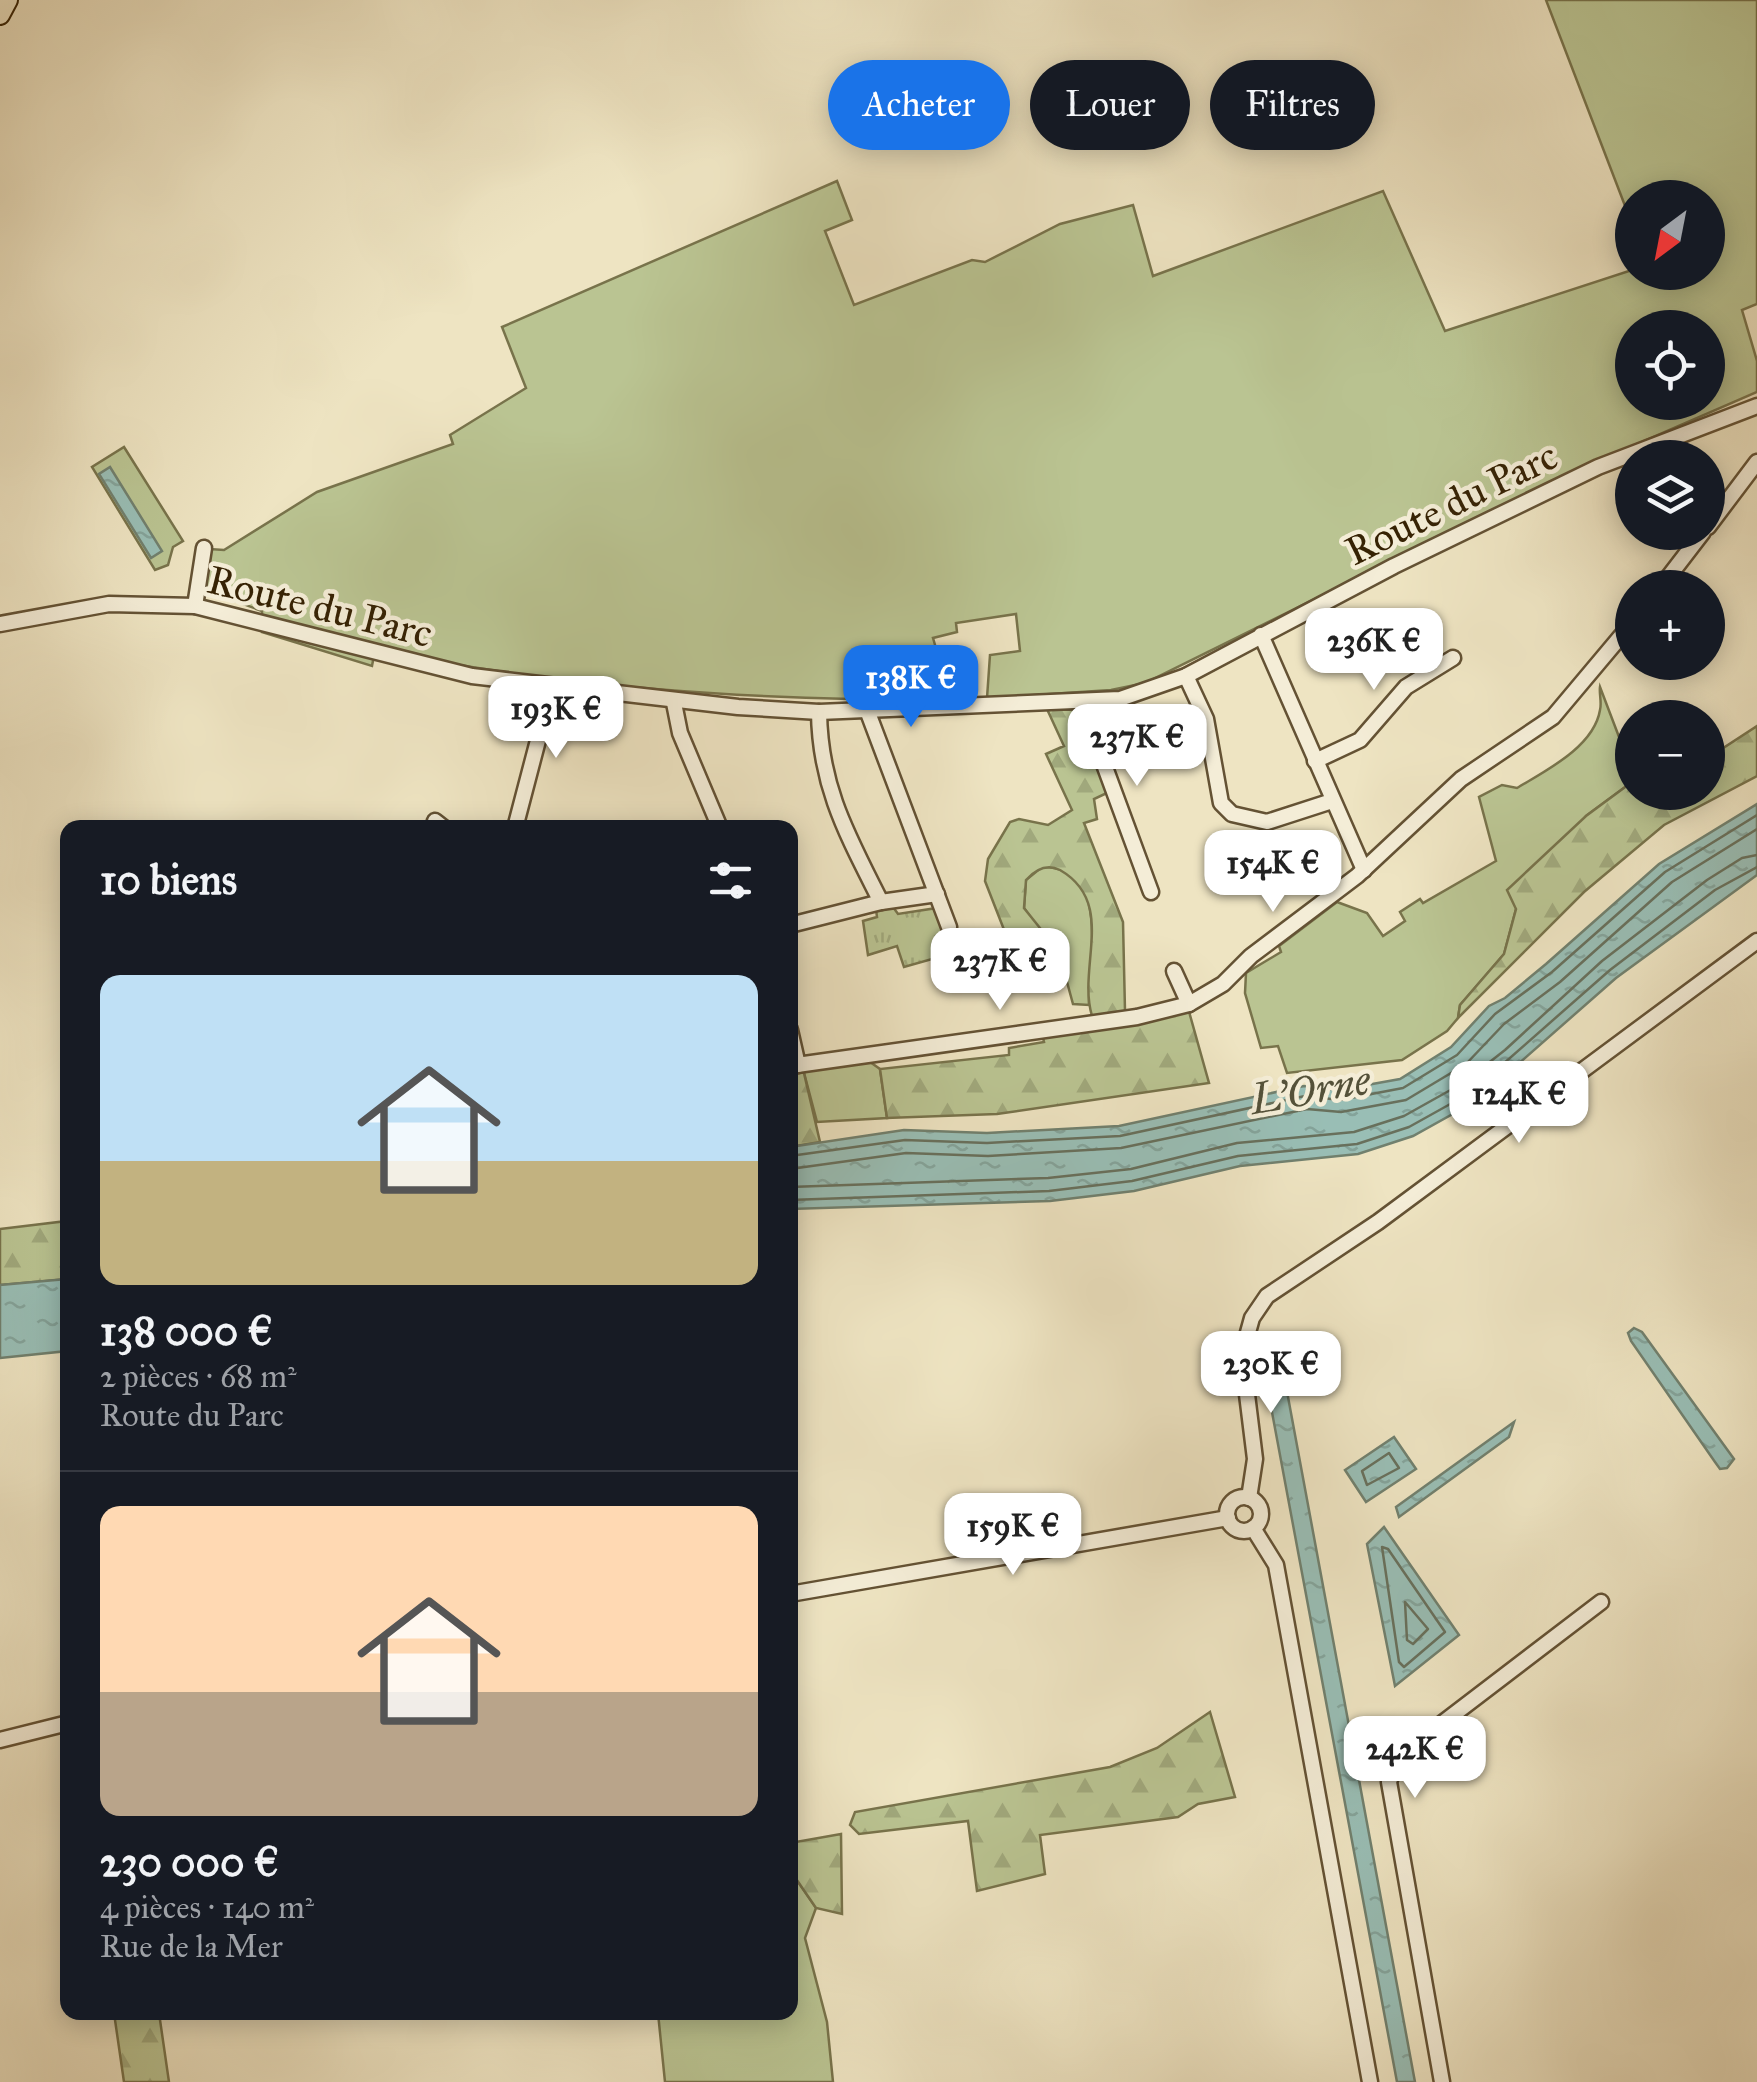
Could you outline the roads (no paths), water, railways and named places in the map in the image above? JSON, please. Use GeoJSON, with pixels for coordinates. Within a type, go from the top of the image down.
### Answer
{"type":"FeatureCollection","features":[{"type":"Feature","properties":{"kind":"main road"},"geometry":{"type":"LineString","coordinates":[[0,16],[8,0]]}},
{"type":"Feature","properties":{"kind":"main road"},"geometry":{"type":"LineString","coordinates":[[0,26],[0,34]]}},
{"type":"Feature","properties":{"kind":"street","name":"Route du Parc"},"geometry":{"type":"LineString","coordinates":[[0,624],[109,604],[195,606],[246,615],[429,667],[674,703],[819,712],[1082,702],[1136,696],[1186,676],[1261,634],[1598,467],[1757,406]]}},
{"type":"Feature","properties":{"kind":"street"},"geometry":{"type":"LineString","coordinates":[[1725,504],[1757,462]]}},
{"type":"Feature","properties":{"kind":"street"},"geometry":{"type":"LineString","coordinates":[[195,606],[204,548]]}},
{"type":"Feature","properties":{"kind":"street"},"geometry":{"type":"LineString","coordinates":[[1674,570],[1689,550]]}},
{"type":"Feature","properties":{"kind":"street"},"geometry":{"type":"LineString","coordinates":[[1261,634],[1364,870]]}},
{"type":"Feature","properties":{"kind":"street"},"geometry":{"type":"LineString","coordinates":[[798,1064],[1137,1018],[1189,1004],[1212,992],[1251,956],[1364,870],[1461,779],[1553,717],[1615,643]]}},
{"type":"Feature","properties":{"kind":"street"},"geometry":{"type":"LineString","coordinates":[[1315,761],[1360,740],[1406,687],[1453,658]]}},
{"type":"Feature","properties":{"kind":"street"},"geometry":{"type":"LineString","coordinates":[[1186,676],[1206,718],[1221,803],[1232,814],[1267,822],[1332,801]]}},
{"type":"Feature","properties":{"kind":"street"},"geometry":{"type":"LineString","coordinates":[[518,820],[552,687]]}},
{"type":"Feature","properties":{"kind":"street"},"geometry":{"type":"LineString","coordinates":[[1082,702],[1151,892]]}},
{"type":"Feature","properties":{"kind":"street"},"geometry":{"type":"LineString","coordinates":[[674,703],[680,734],[717,820]]}},
{"type":"Feature","properties":{"kind":"street"},"geometry":{"type":"LineString","coordinates":[[867,710],[949,927]]}},
{"type":"Feature","properties":{"kind":"street"},"geometry":{"type":"LineString","coordinates":[[819,712],[822,768],[831,797],[881,902]]}},
{"type":"Feature","properties":{"kind":"street"},"geometry":{"type":"LineString","coordinates":[[798,924],[881,902],[937,894]]}},
{"type":"Feature","properties":{"kind":"street"},"geometry":{"type":"LineString","coordinates":[[1249,1498],[1254,1459],[1242,1362],[1250,1324],[1282,1282],[1378,1222],[1757,941]]}},
{"type":"Feature","properties":{"kind":"street"},"geometry":{"type":"LineString","coordinates":[[1174,970],[1189,1004]]}},
{"type":"Feature","properties":{"kind":"street"},"geometry":{"type":"LineString","coordinates":[[1228,1518],[1233,1502],[1249,1498]]}},
{"type":"Feature","properties":{"kind":"street"},"geometry":{"type":"LineString","coordinates":[[1228,1518],[1238,1530],[1253,1528],[1260,1520],[1260,1509],[1249,1498]]}},
{"type":"Feature","properties":{"kind":"street"},"geometry":{"type":"LineString","coordinates":[[798,1593],[1228,1518]]}},
{"type":"Feature","properties":{"kind":"street"},"geometry":{"type":"LineString","coordinates":[[1253,1528],[1276,1565],[1370,2082]]}},
{"type":"Feature","properties":{"kind":"street"},"geometry":{"type":"LineString","coordinates":[[1442,2082],[1389,1782],[1398,1757],[1601,1602]]}},
{"type":"Feature","properties":{"kind":"street"},"geometry":{"type":"LineString","coordinates":[[0,1740],[60,1725]]}},
{"type":"Feature","properties":{"kind":"water"},"geometry":{"type":"Polygon","coordinates":[[[110,467],[162,551],[151,558],[99,474],[110,467]]]}},
{"type":"Feature","properties":{"kind":"water","name":"L'Orne"},"geometry":{"type":"Polygon","coordinates":[[[1757,804],[1757,875],[1616,978],[1476,1101],[1413,1136],[1358,1154],[1240,1166],[1134,1191],[1050,1201],[798,1209],[798,1146],[904,1130],[987,1133],[1119,1126],[1304,1086],[1339,1090],[1400,1079],[1451,1047],[1489,1006],[1505,998],[1546,964],[1659,864],[1757,804]]]}},
{"type":"Feature","properties":{"kind":"water"},"geometry":{"type":"Polygon","coordinates":[[[60,1280],[60,1352],[0,1358],[0,1285],[60,1280]]]}},
{"type":"Feature","properties":{"kind":"water"},"geometry":{"type":"Polygon","coordinates":[[[1634,1328],[1642,1332],[1734,1459],[1727,1468],[1720,1469],[1631,1341],[1628,1333],[1634,1328]]]}},
{"type":"Feature","properties":{"kind":"water"},"geometry":{"type":"Polygon","coordinates":[[[1270,1341],[1278,1343],[1415,2082],[1397,2082],[1263,1364],[1270,1341]]]}},
{"type":"Feature","properties":{"kind":"water"},"geometry":{"type":"Polygon","coordinates":[[[1514,1422],[1509,1437],[1399,1517],[1396,1507],[1514,1422]]]}},
{"type":"Feature","properties":{"kind":"water"},"geometry":{"type":"Polygon","coordinates":[[[1394,1437],[1416,1469],[1366,1502],[1345,1470],[1394,1437]]]}},
{"type":"Feature","properties":{"kind":"water"},"geometry":{"type":"Polygon","coordinates":[[[1384,1527],[1459,1635],[1395,1686],[1367,1544],[1384,1527]]]}}]}
